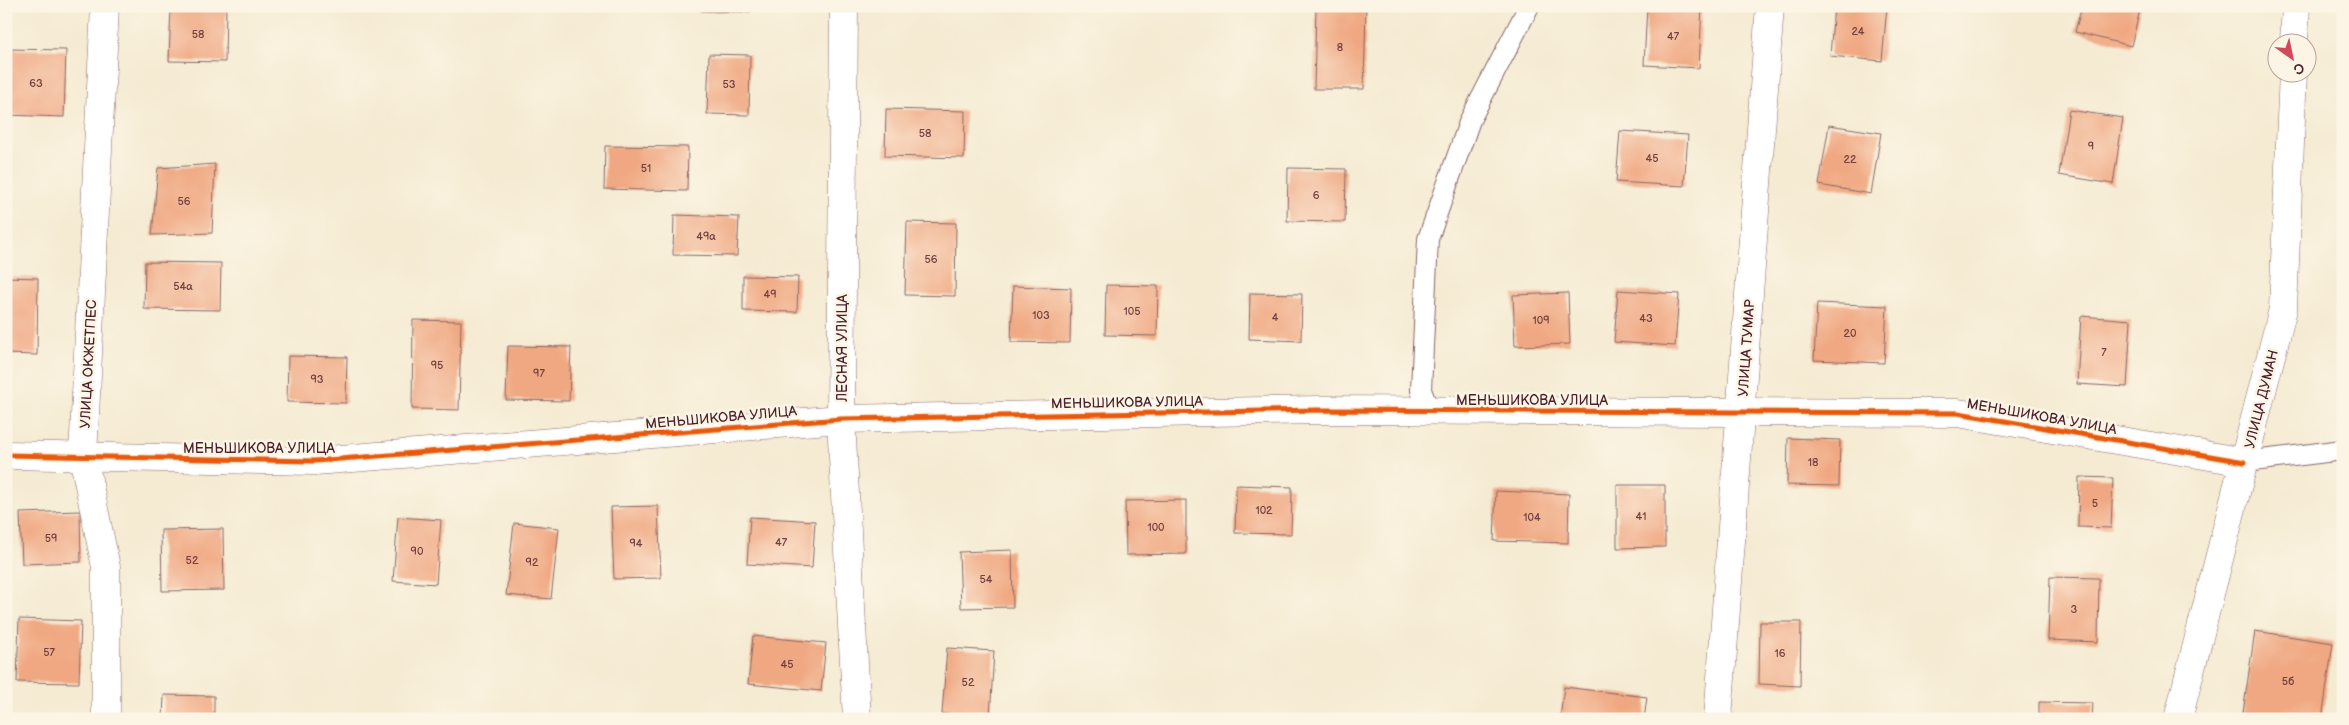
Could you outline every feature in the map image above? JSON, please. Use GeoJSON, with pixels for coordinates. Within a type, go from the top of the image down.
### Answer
{"type":"FeatureCollection","features":[{"type":"Feature","properties":{"kind":"street","name":"УЛИЦА ОКЖЕТПЕС"},"geometry":{"type":"LineString","coordinates":[[105,6],[83,456],[106,567],[106,719]]}},
{"type":"Feature","properties":{"kind":"street","name":"ЛЕСНАЯ УЛИЦА"},"geometry":{"type":"LineString","coordinates":[[844,6],[841,419],[857,719]]}},
{"type":"Feature","properties":{"kind":"street","name":"УЛИЦА ТУМАР"},"geometry":{"type":"LineString","coordinates":[[1718,719],[1770,6]]}},
{"type":"Feature","properties":{"kind":"street"},"geometry":{"type":"LineString","coordinates":[[2295,32],[2296,6]]}},
{"type":"Feature","properties":{"kind":"street","name":"УЛИЦА ДУМАН"},"geometry":{"type":"LineString","coordinates":[[2178,719],[2283,309],[2293,82]]}},
{"type":"Feature","properties":{"kind":"street","name":"МЕНЬШИКОВА УЛИЦА"},"geometry":{"type":"LineString","coordinates":[[6,455],[315,461],[841,419],[1310,410],[1958,413],[2245,462]]}},
{"type":"Feature","properties":{"kind":"lane"},"geometry":{"type":"LineString","coordinates":[[1429,411],[1421,390],[1428,239],[1470,120],[1529,6]]}},
{"type":"Feature","properties":{"kind":"lane"},"geometry":{"type":"LineString","coordinates":[[2245,462],[2343,450]]}},
{"type":"Feature","properties":{"kind":"building"},"geometry":{"type":"Polygon","coordinates":[[[171,6],[226,6],[225,62],[169,61],[171,6]]]}},
{"type":"Feature","properties":{"kind":"building"},"geometry":{"type":"Polygon","coordinates":[[[701,6],[750,6],[750,12],[701,11],[701,6]]]}},
{"type":"Feature","properties":{"kind":"building"},"geometry":{"type":"Polygon","coordinates":[[[1316,6],[1366,6],[1364,89],[1314,89],[1316,6]]]}},
{"type":"Feature","properties":{"kind":"building"},"geometry":{"type":"Polygon","coordinates":[[[1647,6],[1702,6],[1699,68],[1644,65],[1647,6]]]}},
{"type":"Feature","properties":{"kind":"building"},"geometry":{"type":"Polygon","coordinates":[[[1834,6],[1887,6],[1882,61],[1830,56],[1834,6]]]}},
{"type":"Feature","properties":{"kind":"building"},"geometry":{"type":"Polygon","coordinates":[[[2082,6],[2141,6],[2131,46],[2075,32],[2082,6]]]}},
{"type":"Feature","properties":{"kind":"building"},"geometry":{"type":"Polygon","coordinates":[[[6,49],[66,50],[64,117],[6,115],[6,49]]]}},
{"type":"Feature","properties":{"kind":"building"},"geometry":{"type":"Polygon","coordinates":[[[709,54],[750,55],[749,115],[707,114],[709,54]]]}},
{"type":"Feature","properties":{"kind":"building"},"geometry":{"type":"Polygon","coordinates":[[[886,109],[965,111],[964,158],[885,156],[886,109]]]}},
{"type":"Feature","properties":{"kind":"building"},"geometry":{"type":"Polygon","coordinates":[[[2069,110],[2123,118],[2113,184],[2059,175],[2069,110]]]}},
{"type":"Feature","properties":{"kind":"building"},"geometry":{"type":"Polygon","coordinates":[[[1829,125],[1881,133],[1871,194],[1819,185],[1829,125]]]}},
{"type":"Feature","properties":{"kind":"building"},"geometry":{"type":"Polygon","coordinates":[[[1620,131],[1688,135],[1684,186],[1616,182],[1620,131]]]}},
{"type":"Feature","properties":{"kind":"building"},"geometry":{"type":"Polygon","coordinates":[[[605,146],[688,147],[687,191],[604,189],[605,146]]]}},
{"type":"Feature","properties":{"kind":"building"},"geometry":{"type":"Polygon","coordinates":[[[215,164],[212,233],[152,235],[158,168],[215,164]]]}},
{"type":"Feature","properties":{"kind":"building"},"geometry":{"type":"Polygon","coordinates":[[[1288,168],[1346,169],[1345,222],[1287,221],[1288,168]]]}},
{"type":"Feature","properties":{"kind":"building"},"geometry":{"type":"Polygon","coordinates":[[[674,215],[739,217],[737,256],[673,255],[674,215]]]}},
{"type":"Feature","properties":{"kind":"building"},"geometry":{"type":"Polygon","coordinates":[[[907,222],[956,223],[955,296],[905,295],[907,222]]]}},
{"type":"Feature","properties":{"kind":"building"},"geometry":{"type":"Polygon","coordinates":[[[145,262],[221,263],[220,310],[144,309],[145,262]]]}},
{"type":"Feature","properties":{"kind":"building"},"geometry":{"type":"Polygon","coordinates":[[[743,276],[798,277],[797,312],[743,311],[743,276]]]}},
{"type":"Feature","properties":{"kind":"building"},"geometry":{"type":"Polygon","coordinates":[[[6,277],[38,278],[37,355],[6,354],[6,277]]]}},
{"type":"Feature","properties":{"kind":"building"},"geometry":{"type":"Polygon","coordinates":[[[1106,285],[1158,286],[1157,336],[1105,335],[1106,285]]]}},
{"type":"Feature","properties":{"kind":"building"},"geometry":{"type":"Polygon","coordinates":[[[1013,286],[1071,288],[1070,343],[1011,342],[1013,286]]]}},
{"type":"Feature","properties":{"kind":"building"},"geometry":{"type":"Polygon","coordinates":[[[1618,290],[1679,294],[1675,346],[1614,342],[1618,290]]]}},
{"type":"Feature","properties":{"kind":"building"},"geometry":{"type":"Polygon","coordinates":[[[1250,293],[1302,294],[1301,341],[1249,339],[1250,293]]]}},
{"type":"Feature","properties":{"kind":"building"},"geometry":{"type":"Polygon","coordinates":[[[1568,293],[1570,344],[1515,346],[1513,295],[1568,293]]]}},
{"type":"Feature","properties":{"kind":"building"},"geometry":{"type":"Polygon","coordinates":[[[1817,303],[1887,306],[1884,363],[1814,360],[1817,303]]]}},
{"type":"Feature","properties":{"kind":"building"},"geometry":{"type":"Polygon","coordinates":[[[2081,316],[2131,320],[2127,387],[2077,384],[2081,316]]]}},
{"type":"Feature","properties":{"kind":"building"},"geometry":{"type":"Polygon","coordinates":[[[413,320],[461,321],[459,410],[412,409],[413,320]]]}},
{"type":"Feature","properties":{"kind":"building"},"geometry":{"type":"Polygon","coordinates":[[[508,346],[571,347],[569,401],[506,400],[508,346]]]}},
{"type":"Feature","properties":{"kind":"building"},"geometry":{"type":"Polygon","coordinates":[[[288,356],[347,357],[346,403],[287,402],[288,356]]]}},
{"type":"Feature","properties":{"kind":"building"},"geometry":{"type":"Polygon","coordinates":[[[1788,438],[1840,440],[1839,486],[1787,485],[1788,438]]]}},
{"type":"Feature","properties":{"kind":"building"},"geometry":{"type":"Polygon","coordinates":[[[2079,477],[2113,478],[2111,528],[2078,527],[2079,477]]]}},
{"type":"Feature","properties":{"kind":"building"},"geometry":{"type":"Polygon","coordinates":[[[1236,485],[1292,487],[1291,534],[1235,533],[1236,485]]]}},
{"type":"Feature","properties":{"kind":"building"},"geometry":{"type":"Polygon","coordinates":[[[1617,485],[1665,485],[1665,547],[1617,548],[1617,485]]]}},
{"type":"Feature","properties":{"kind":"building"},"geometry":{"type":"Polygon","coordinates":[[[1496,491],[1569,494],[1568,543],[1494,541],[1496,491]]]}},
{"type":"Feature","properties":{"kind":"building"},"geometry":{"type":"Polygon","coordinates":[[[1186,500],[1186,554],[1126,555],[1125,501],[1186,500]]]}},
{"type":"Feature","properties":{"kind":"building"},"geometry":{"type":"Polygon","coordinates":[[[658,506],[661,578],[614,579],[611,507],[658,506]]]}},
{"type":"Feature","properties":{"kind":"building"},"geometry":{"type":"Polygon","coordinates":[[[80,511],[81,562],[22,564],[20,513],[80,511]]]}},
{"type":"Feature","properties":{"kind":"building"},"geometry":{"type":"Polygon","coordinates":[[[398,517],[441,520],[436,584],[393,581],[398,517]]]}},
{"type":"Feature","properties":{"kind":"building"},"geometry":{"type":"Polygon","coordinates":[[[750,517],[815,521],[812,568],[747,564],[750,517]]]}},
{"type":"Feature","properties":{"kind":"building"},"geometry":{"type":"Polygon","coordinates":[[[514,523],[559,528],[551,599],[506,595],[514,523]]]}},
{"type":"Feature","properties":{"kind":"building"},"geometry":{"type":"Polygon","coordinates":[[[223,529],[224,590],[162,591],[161,530],[223,529]]]}},
{"type":"Feature","properties":{"kind":"building"},"geometry":{"type":"Polygon","coordinates":[[[1012,550],[1013,607],[961,608],[959,552],[1012,550]]]}},
{"type":"Feature","properties":{"kind":"building"},"geometry":{"type":"Polygon","coordinates":[[[2050,577],[2099,578],[2098,642],[2048,640],[2050,577]]]}},
{"type":"Feature","properties":{"kind":"building"},"geometry":{"type":"Polygon","coordinates":[[[19,619],[81,621],[79,683],[17,682],[19,619]]]}},
{"type":"Feature","properties":{"kind":"building"},"geometry":{"type":"Polygon","coordinates":[[[1760,622],[1801,622],[1800,686],[1759,684],[1760,622]]]}},
{"type":"Feature","properties":{"kind":"building"},"geometry":{"type":"Polygon","coordinates":[[[2255,631],[2333,643],[2322,719],[2242,719],[2255,631]]]}},
{"type":"Feature","properties":{"kind":"building"},"geometry":{"type":"Polygon","coordinates":[[[753,636],[826,643],[821,691],[748,684],[753,636]]]}},
{"type":"Feature","properties":{"kind":"building"},"geometry":{"type":"Polygon","coordinates":[[[947,648],[994,651],[990,717],[942,714],[947,648]]]}},
{"type":"Feature","properties":{"kind":"building"},"geometry":{"type":"Polygon","coordinates":[[[1564,687],[1647,697],[1644,719],[1560,719],[1564,687]]]}},
{"type":"Feature","properties":{"kind":"building"},"geometry":{"type":"Polygon","coordinates":[[[164,695],[214,696],[214,719],[163,719],[164,695]]]}},
{"type":"Feature","properties":{"kind":"building"},"geometry":{"type":"Polygon","coordinates":[[[2039,702],[2093,703],[2092,719],[2039,719],[2039,702]]]}},
{"type":"Feature","properties":{"kind":"cycle path"},"geometry":{"type":"LineString","coordinates":[[6,455],[315,461],[841,419],[1320,410],[1958,413],[2245,462]]}}]}
